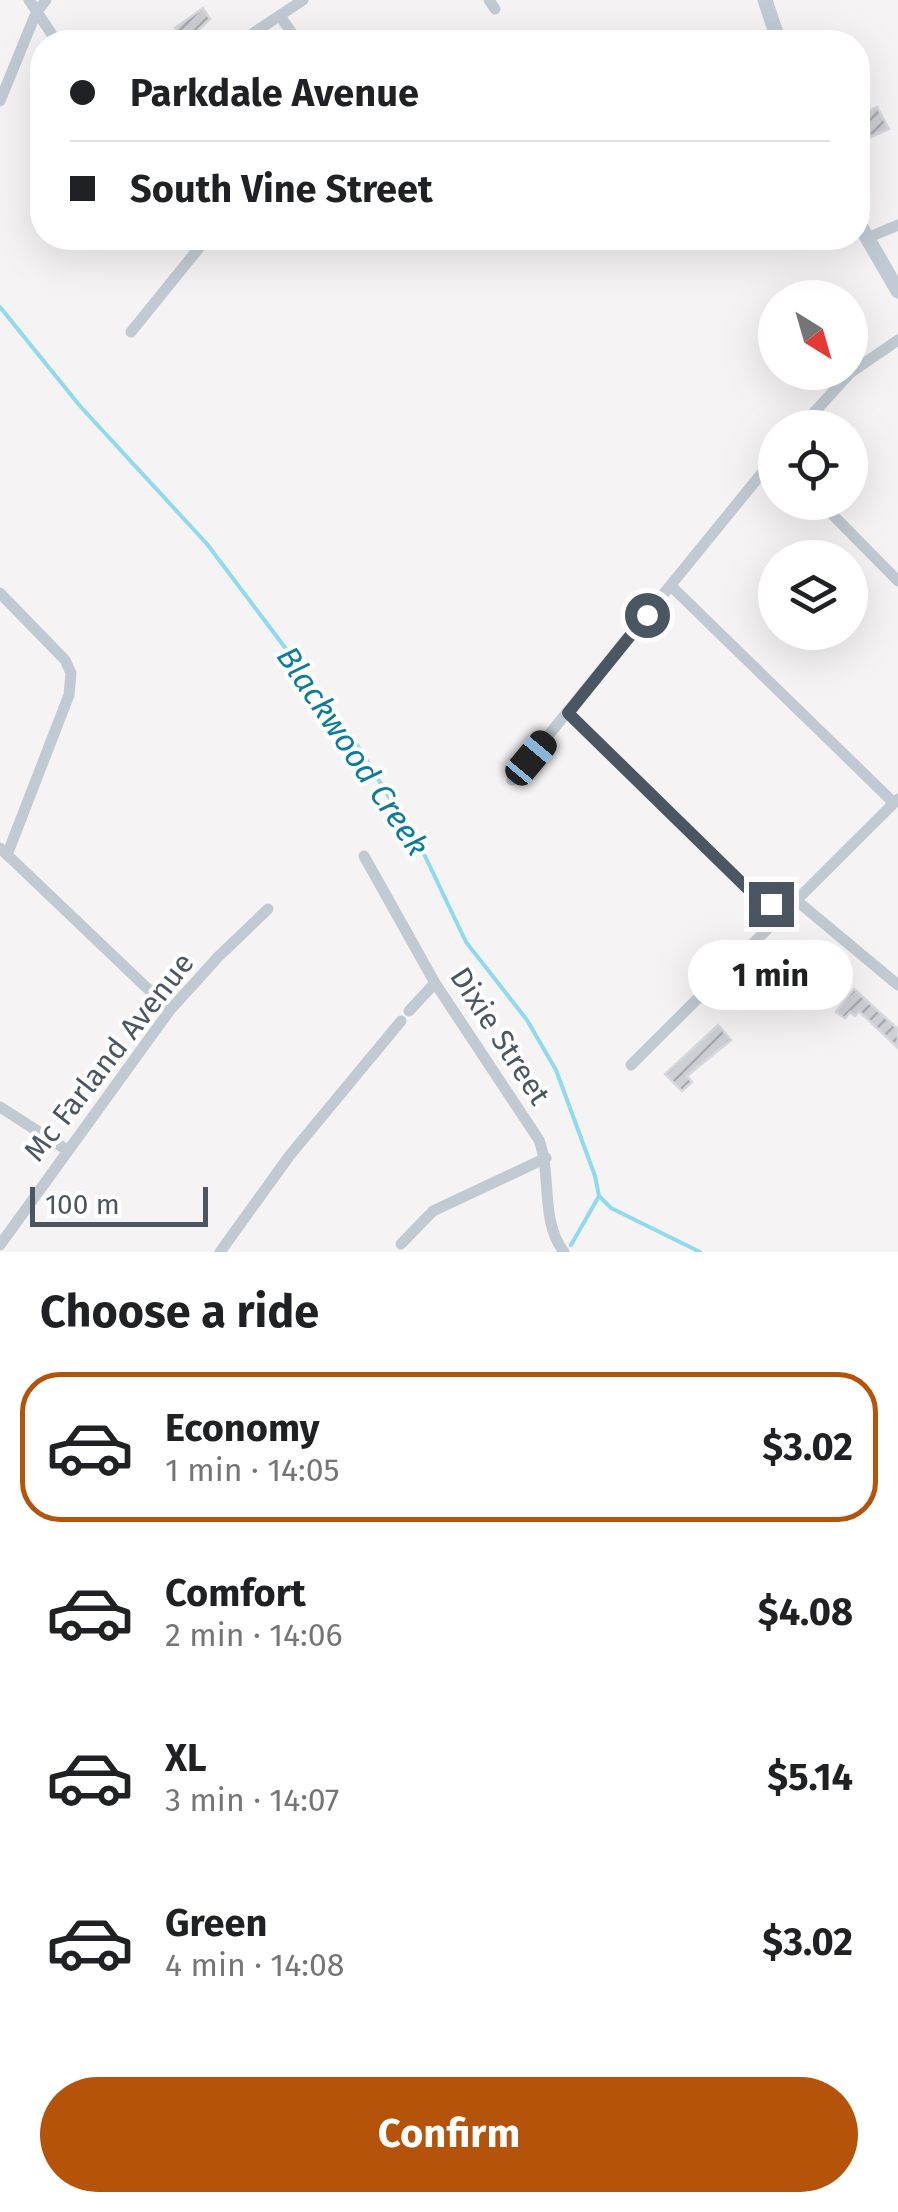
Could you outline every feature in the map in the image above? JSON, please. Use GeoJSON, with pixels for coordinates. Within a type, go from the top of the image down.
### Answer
{"type":"FeatureCollection","features":[{"type":"Feature","properties":{"kind":"main road"},"geometry":{"type":"LineString","coordinates":[[766,0],[776,30]]}},
{"type":"Feature","properties":{"kind":"main road"},"geometry":{"type":"LineString","coordinates":[[870,243],[898,291]]}},
{"type":"Feature","properties":{"kind":"street"},"geometry":{"type":"LineString","coordinates":[[29,0],[48,30]]}},
{"type":"Feature","properties":{"kind":"street"},"geometry":{"type":"LineString","coordinates":[[0,100],[36,13],[46,0]]}},
{"type":"Feature","properties":{"kind":"street"},"geometry":{"type":"LineString","coordinates":[[258,30],[303,0]]}},
{"type":"Feature","properties":{"kind":"street"},"geometry":{"type":"LineString","coordinates":[[280,16],[290,30]]}},
{"type":"Feature","properties":{"kind":"street"},"geometry":{"type":"LineString","coordinates":[[870,237],[898,225]]}},
{"type":"Feature","properties":{"kind":"street"},"geometry":{"type":"LineString","coordinates":[[132,332],[197,250]]}},
{"type":"Feature","properties":{"kind":"street"},"geometry":{"type":"LineString","coordinates":[[816,410],[850,373],[898,340]]}},
{"type":"Feature","properties":{"kind":"street"},"geometry":{"type":"LineString","coordinates":[[512,780],[758,478]]}},
{"type":"Feature","properties":{"kind":"street"},"geometry":{"type":"LineString","coordinates":[[838,520],[898,580]]}},
{"type":"Feature","properties":{"kind":"street"},"geometry":{"type":"LineString","coordinates":[[631,1065],[896,801],[671,586]]}},
{"type":"Feature","properties":{"kind":"street"},"geometry":{"type":"LineString","coordinates":[[0,594],[53,644],[71,673],[69,695],[4,851],[170,1010]]}},
{"type":"Feature","properties":{"kind":"street"},"geometry":{"type":"LineString","coordinates":[[568,713],[747,888],[771,904],[796,900],[898,984]]}},
{"type":"Feature","properties":{"kind":"street","name":"Dixie Street"},"geometry":{"type":"LineString","coordinates":[[364,856],[435,984],[539,1140],[546,1158],[550,1218],[564,1252]]}},
{"type":"Feature","properties":{"kind":"street","name":"Mc Farland Avenue"},"geometry":{"type":"LineString","coordinates":[[0,1245],[170,1010],[268,908]]}},
{"type":"Feature","properties":{"kind":"street"},"geometry":{"type":"LineString","coordinates":[[220,1252],[290,1155],[435,984]]}},
{"type":"Feature","properties":{"kind":"street"},"geometry":{"type":"LineString","coordinates":[[0,1107],[68,1150]]}},
{"type":"Feature","properties":{"kind":"street"},"geometry":{"type":"LineString","coordinates":[[400,1244],[432,1211],[546,1158]]}},
{"type":"Feature","properties":{"kind":"building"},"geometry":{"type":"Polygon","coordinates":[[[203,8],[210,19],[198,30],[175,28],[203,8]]]}},
{"type":"Feature","properties":{"kind":"building"},"geometry":{"type":"Polygon","coordinates":[[[877,107],[889,129],[871,137],[870,135],[870,110],[877,107]]]}},
{"type":"Feature","properties":{"kind":"building"},"geometry":{"type":"Polygon","coordinates":[[[795,943],[809,954],[798,968],[784,957],[795,943]]]}},
{"type":"Feature","properties":{"kind":"building"},"geometry":{"type":"Polygon","coordinates":[[[854,989],[898,1029],[898,1048],[859,1011],[855,1016],[850,1012],[845,1018],[836,1012],[854,989]]]}},
{"type":"Feature","properties":{"kind":"building"},"geometry":{"type":"Polygon","coordinates":[[[718,1025],[731,1040],[687,1076],[692,1082],[682,1091],[665,1074],[718,1025]]]}},
{"type":"Feature","properties":{"kind":"waterway","name":"Blackwood Creek"},"geometry":{"type":"LineString","coordinates":[[0,307],[80,406],[207,544],[351,735],[424,854],[466,942],[527,1020],[556,1070],[599,1196],[611,1208],[700,1252]]}},
{"type":"Feature","properties":{"kind":"waterway"},"geometry":{"type":"LineString","coordinates":[[571,1245],[599,1196]]}},
{"type":"Feature","properties":{"kind":"route"},"geometry":{"type":"LineString","coordinates":[[647,615],[568,713],[747,888],[771,904]]}}]}
